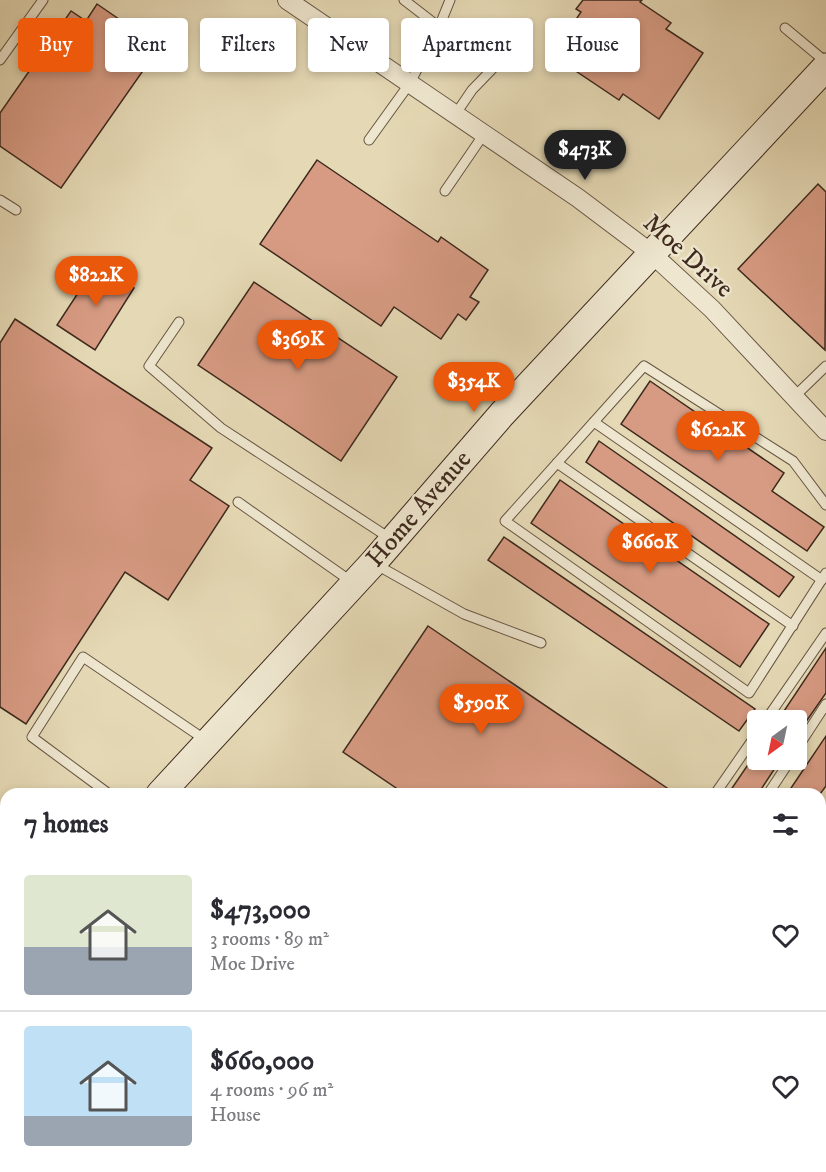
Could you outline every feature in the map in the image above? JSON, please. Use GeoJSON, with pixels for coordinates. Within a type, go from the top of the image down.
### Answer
{"type":"FeatureCollection","features":[{"type":"Feature","properties":{"kind":"street","name":"Moe Drive"},"geometry":{"type":"LineString","coordinates":[[290,1],[578,198],[651,253],[711,309],[826,431]]}},
{"type":"Feature","properties":{"kind":"street","name":"Home Avenue"},"geometry":{"type":"LineString","coordinates":[[166,788],[373,563],[502,414],[826,67]]}},
{"type":"Feature","properties":{"kind":"lane"},"geometry":{"type":"LineString","coordinates":[[0,60],[43,0]]}},
{"type":"Feature","properties":{"kind":"lane"},"geometry":{"type":"LineString","coordinates":[[404,0],[427,18]]}},
{"type":"Feature","properties":{"kind":"lane"},"geometry":{"type":"LineString","coordinates":[[443,18],[450,0]]}},
{"type":"Feature","properties":{"kind":"lane"},"geometry":{"type":"LineString","coordinates":[[785,28],[826,62]]}},
{"type":"Feature","properties":{"kind":"lane"},"geometry":{"type":"LineString","coordinates":[[369,140],[416,72]]}},
{"type":"Feature","properties":{"kind":"lane"},"geometry":{"type":"LineString","coordinates":[[456,115],[472,90],[489,72]]}},
{"type":"Feature","properties":{"kind":"lane"},"geometry":{"type":"LineString","coordinates":[[445,191],[484,134]]}},
{"type":"Feature","properties":{"kind":"lane"},"geometry":{"type":"LineString","coordinates":[[0,200],[16,210]]}},
{"type":"Feature","properties":{"kind":"lane"},"geometry":{"type":"LineString","coordinates":[[179,322],[149,366],[221,428],[393,540]]}},
{"type":"Feature","properties":{"kind":"lane"},"geometry":{"type":"LineString","coordinates":[[594,422],[824,577],[749,693],[505,521],[644,366],[793,461],[826,505]]}},
{"type":"Feature","properties":{"kind":"lane"},"geometry":{"type":"LineString","coordinates":[[794,397],[826,366]]}},
{"type":"Feature","properties":{"kind":"lane"},"geometry":{"type":"LineString","coordinates":[[557,463],[793,626]]}},
{"type":"Feature","properties":{"kind":"lane"},"geometry":{"type":"LineString","coordinates":[[238,502],[354,584]]}},
{"type":"Feature","properties":{"kind":"lane"},"geometry":{"type":"LineString","coordinates":[[373,563],[464,615],[540,643]]}},
{"type":"Feature","properties":{"kind":"lane"},"geometry":{"type":"LineString","coordinates":[[773,710],[826,633]]}},
{"type":"Feature","properties":{"kind":"lane"},"geometry":{"type":"LineString","coordinates":[[101,788],[32,737],[83,657],[208,742]]}},
{"type":"Feature","properties":{"kind":"lane"},"geometry":{"type":"LineString","coordinates":[[807,733],[826,704]]}},
{"type":"Feature","properties":{"kind":"lane"},"geometry":{"type":"LineString","coordinates":[[719,788],[747,748]]}},
{"type":"Feature","properties":{"kind":"lane"},"geometry":{"type":"LineString","coordinates":[[772,788],[783,770]]}},
{"type":"Feature","properties":{"kind":"building"},"geometry":{"type":"Polygon","coordinates":[[[583,0],[642,0],[640,2],[671,23],[666,29],[703,53],[659,119],[623,94],[619,100],[577,72],[640,72],[640,18],[577,18],[581,12],[576,9],[583,0]]]}},
{"type":"Feature","properties":{"kind":"building"},"geometry":{"type":"Polygon","coordinates":[[[97,4],[117,18],[105,18],[105,72],[142,72],[61,188],[0,146],[0,113],[29,72],[93,72],[93,18],[88,18],[97,4]]]}},
{"type":"Feature","properties":{"kind":"building"},"geometry":{"type":"Polygon","coordinates":[[[71,11],[82,18],[66,18],[71,11]]]}},
{"type":"Feature","properties":{"kind":"building"},"geometry":{"type":"Polygon","coordinates":[[[317,160],[438,242],[441,237],[488,270],[470,297],[479,302],[466,320],[458,314],[441,339],[394,307],[381,326],[260,244],[317,160]]]}},
{"type":"Feature","properties":{"kind":"building"},"geometry":{"type":"Polygon","coordinates":[[[818,184],[826,192],[825,350],[738,269],[818,184]]]}},
{"type":"Feature","properties":{"kind":"building"},"geometry":{"type":"Polygon","coordinates":[[[97,264],[134,288],[95,350],[57,325],[97,264]]]}},
{"type":"Feature","properties":{"kind":"building"},"geometry":{"type":"Polygon","coordinates":[[[254,282],[397,377],[341,461],[198,365],[254,282]]]}},
{"type":"Feature","properties":{"kind":"building"},"geometry":{"type":"Polygon","coordinates":[[[15,319],[212,448],[190,480],[229,506],[168,600],[125,572],[26,724],[0,707],[0,343],[15,319]]]}},
{"type":"Feature","properties":{"kind":"building"},"geometry":{"type":"Polygon","coordinates":[[[650,381],[784,473],[772,491],[824,527],[807,551],[621,424],[650,381]]]}},
{"type":"Feature","properties":{"kind":"building"},"geometry":{"type":"Polygon","coordinates":[[[599,441],[794,577],[779,597],[586,462],[599,441]]]}},
{"type":"Feature","properties":{"kind":"building"},"geometry":{"type":"Polygon","coordinates":[[[560,480],[769,624],[740,667],[531,523],[560,480]]]}},
{"type":"Feature","properties":{"kind":"building"},"geometry":{"type":"Polygon","coordinates":[[[504,537],[755,709],[747,710],[747,720],[739,731],[488,560],[504,537]]]}},
{"type":"Feature","properties":{"kind":"building"},"geometry":{"type":"Polygon","coordinates":[[[428,626],[667,788],[396,788],[343,752],[428,626]]]}},
{"type":"Feature","properties":{"kind":"building"},"geometry":{"type":"Polygon","coordinates":[[[826,648],[826,693],[807,720],[807,710],[785,710],[826,648]]]}},
{"type":"Feature","properties":{"kind":"building"},"geometry":{"type":"Polygon","coordinates":[[[826,736],[826,786],[824,788],[791,788],[803,770],[807,770],[807,764],[826,736]]]}},
{"type":"Feature","properties":{"kind":"building"},"geometry":{"type":"Polygon","coordinates":[[[747,766],[747,770],[774,770],[762,788],[732,788],[747,766]]]}}]}
